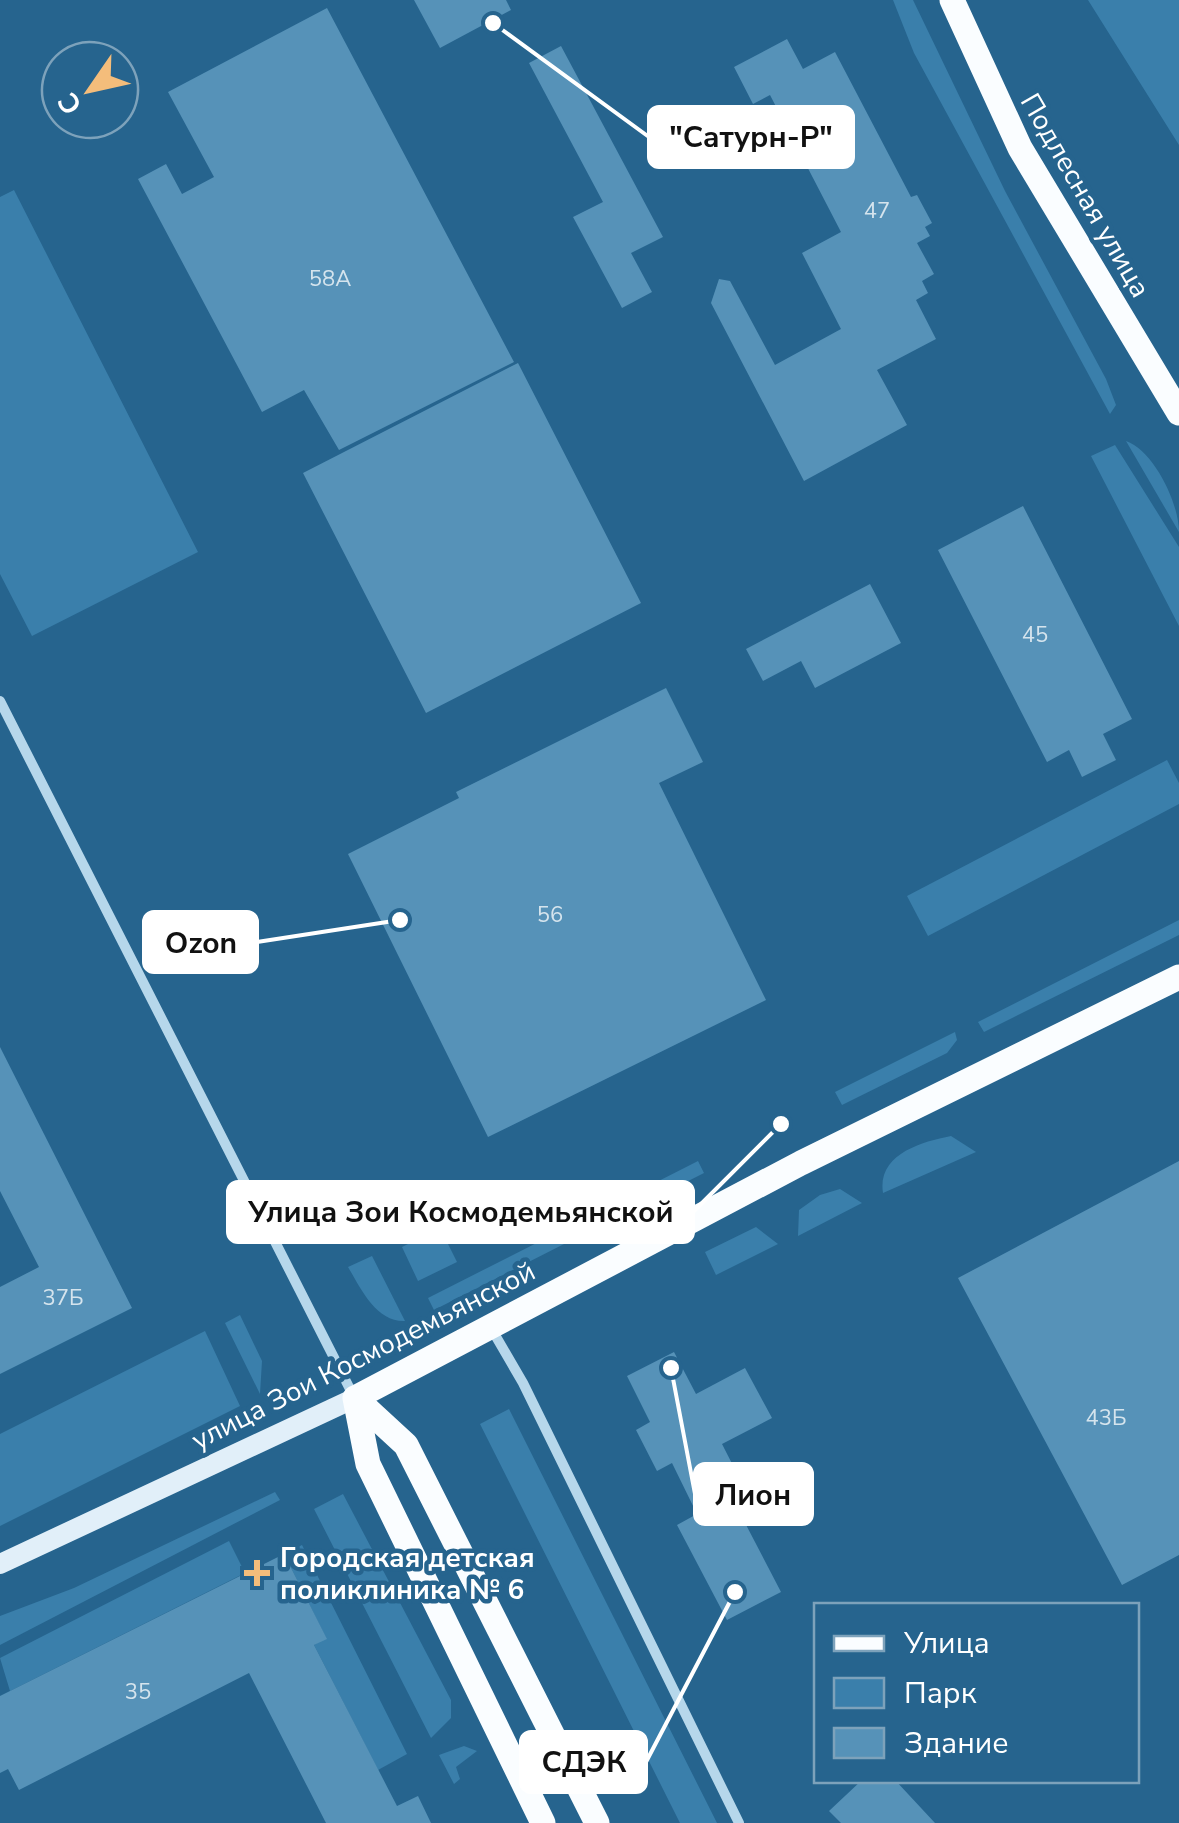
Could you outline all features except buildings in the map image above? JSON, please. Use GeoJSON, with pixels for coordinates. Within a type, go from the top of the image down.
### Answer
{"type":"FeatureCollection","features":[{"type":"Feature","properties":{"kind":"main road","name":"Подлесная улица"},"geometry":{"type":"LineString","coordinates":[[952,0],[1020,148],[1179,413]]}},
{"type":"Feature","properties":{"kind":"main road","name":"улица Зои Космодемьянской"},"geometry":{"type":"LineString","coordinates":[[0,1564],[355,1398],[801,1163],[1179,978]]}},
{"type":"Feature","properties":{"kind":"main road"},"geometry":{"type":"LineString","coordinates":[[355,1398],[368,1464],[543,1823]]}},
{"type":"Feature","properties":{"kind":"main road"},"geometry":{"type":"LineString","coordinates":[[355,1398],[406,1444],[597,1823]]}},
{"type":"Feature","properties":{"kind":"street"},"geometry":{"type":"LineString","coordinates":[[0,701],[355,1398]]}},
{"type":"Feature","properties":{"kind":"street"},"geometry":{"type":"LineString","coordinates":[[490,1326],[522,1383],[739,1823]]}},
{"type":"Feature","properties":{"kind":"green space"},"geometry":{"type":"Polygon","coordinates":[[[893,0],[913,0],[1005,191],[1106,379],[1116,405],[1110,414],[914,53],[893,0]]]}},
{"type":"Feature","properties":{"kind":"green space"},"geometry":{"type":"Polygon","coordinates":[[[1088,0],[1179,0],[1179,145],[1088,0]]]}},
{"type":"Feature","properties":{"kind":"green space"},"geometry":{"type":"Polygon","coordinates":[[[14,190],[198,552],[32,636],[0,574],[0,197],[14,190]]]}},
{"type":"Feature","properties":{"kind":"green space"},"geometry":{"type":"Polygon","coordinates":[[[1126,441],[1146,455],[1163,479],[1175,507],[1179,532],[1126,441]]]}},
{"type":"Feature","properties":{"kind":"green space"},"geometry":{"type":"Polygon","coordinates":[[[1115,445],[1179,547],[1179,626],[1091,456],[1115,445]]]}},
{"type":"Feature","properties":{"kind":"green space"},"geometry":{"type":"Polygon","coordinates":[[[1167,760],[1179,783],[1179,804],[928,936],[907,896],[1167,760]]]}},
{"type":"Feature","properties":{"kind":"green space"},"geometry":{"type":"Polygon","coordinates":[[[1179,920],[1179,935],[984,1032],[978,1022],[1179,920]]]}},
{"type":"Feature","properties":{"kind":"green space"},"geometry":{"type":"Polygon","coordinates":[[[955,1032],[957,1040],[947,1053],[842,1105],[835,1092],[955,1032]]]}},
{"type":"Feature","properties":{"kind":"green space"},"geometry":{"type":"Polygon","coordinates":[[[951,1136],[976,1152],[883,1193],[883,1180],[894,1160],[914,1147],[951,1136]]]}},
{"type":"Feature","properties":{"kind":"green space"},"geometry":{"type":"Polygon","coordinates":[[[698,1161],[704,1173],[434,1310],[428,1298],[698,1161]]]}},
{"type":"Feature","properties":{"kind":"green space"},"geometry":{"type":"Polygon","coordinates":[[[840,1189],[862,1203],[798,1236],[799,1210],[820,1195],[840,1189]]]}},
{"type":"Feature","properties":{"kind":"green space"},"geometry":{"type":"Polygon","coordinates":[[[756,1227],[778,1244],[716,1275],[705,1252],[756,1227]]]}},
{"type":"Feature","properties":{"kind":"green space"},"geometry":{"type":"Polygon","coordinates":[[[440,1228],[457,1262],[418,1281],[402,1247],[440,1228]]]}},
{"type":"Feature","properties":{"kind":"green space"},"geometry":{"type":"Polygon","coordinates":[[[372,1256],[405,1321],[378,1310],[348,1267],[372,1256]]]}},
{"type":"Feature","properties":{"kind":"green space"},"geometry":{"type":"Polygon","coordinates":[[[240,1315],[262,1361],[260,1394],[225,1323],[240,1315]]]}},
{"type":"Feature","properties":{"kind":"green space"},"geometry":{"type":"Polygon","coordinates":[[[205,1331],[240,1406],[0,1526],[0,1434],[205,1331]]]}},
{"type":"Feature","properties":{"kind":"green space"},"geometry":{"type":"Polygon","coordinates":[[[509,1409],[717,1823],[680,1823],[480,1424],[509,1409]]]}},
{"type":"Feature","properties":{"kind":"green space"},"geometry":{"type":"Polygon","coordinates":[[[275,1492],[280,1500],[0,1645],[0,1616],[74,1588],[275,1492]]]}},
{"type":"Feature","properties":{"kind":"green space"},"geometry":{"type":"Polygon","coordinates":[[[343,1494],[451,1700],[451,1718],[431,1738],[314,1509],[343,1494]]]}},
{"type":"Feature","properties":{"kind":"green space"},"geometry":{"type":"Polygon","coordinates":[[[229,1541],[245,1573],[10,1691],[0,1658],[229,1541]]]}},
{"type":"Feature","properties":{"kind":"green space"},"geometry":{"type":"Polygon","coordinates":[[[302,1545],[407,1754],[378,1770],[314,1645],[326,1638],[284,1554],[302,1545]]]}},
{"type":"Feature","properties":{"kind":"green space"},"geometry":{"type":"Polygon","coordinates":[[[464,1746],[477,1751],[456,1767],[460,1779],[454,1784],[439,1755],[464,1746]]]}},
{"type":"Feature","properties":{"kind":"place","name":"\"Сатурн-Р\""},"geometry":{"type":"Point","coordinates":[493,23]}},
{"type":"Feature","properties":{"kind":"place","name":"Ozon"},"geometry":{"type":"Point","coordinates":[400,920]}},
{"type":"Feature","properties":{"kind":"place","name":"Улица Зои Космодемьянской"},"geometry":{"type":"Point","coordinates":[781,1124]}},
{"type":"Feature","properties":{"kind":"place","name":"Лион"},"geometry":{"type":"Point","coordinates":[671,1368]}},
{"type":"Feature","properties":{"kind":"place","name":"Городская детская поликлиника № 6"},"geometry":{"type":"Point","coordinates":[257,1573]}},
{"type":"Feature","properties":{"kind":"place","name":"СДЭК"},"geometry":{"type":"Point","coordinates":[735,1592]}}]}
